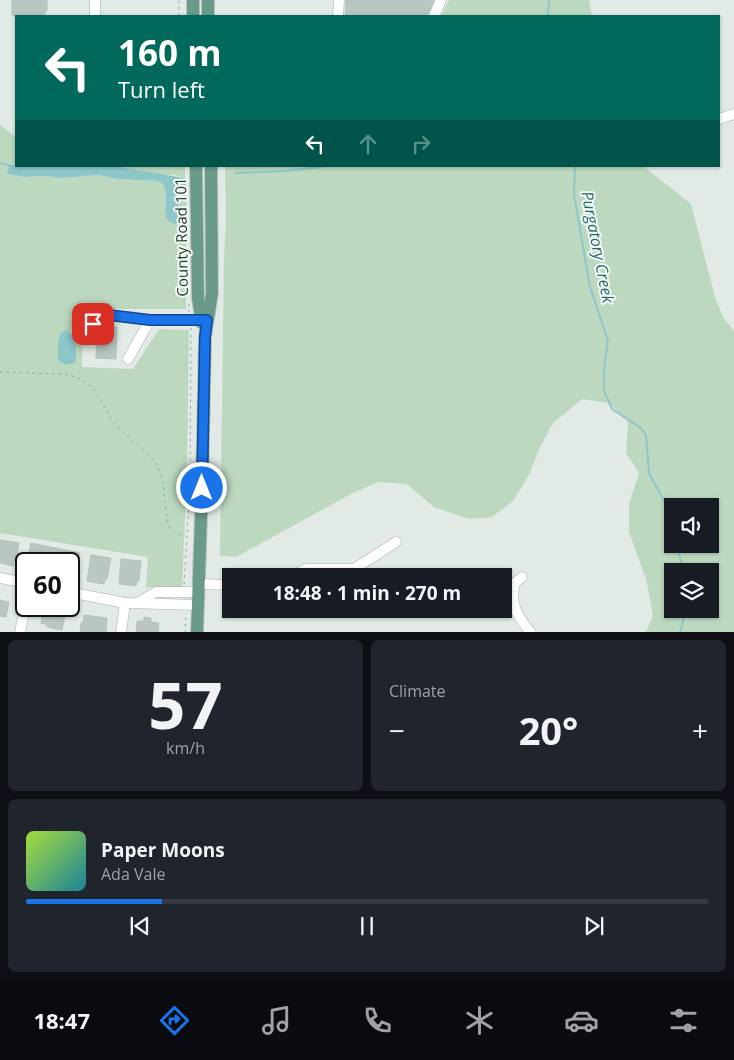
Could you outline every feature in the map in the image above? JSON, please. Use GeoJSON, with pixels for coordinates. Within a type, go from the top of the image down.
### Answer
{"type":"FeatureCollection","features":[{"type":"Feature","properties":{"kind":"main road"},"geometry":{"type":"LineString","coordinates":[[193,0],[193,15]]}},
{"type":"Feature","properties":{"kind":"main road"},"geometry":{"type":"LineString","coordinates":[[208,0],[208,15]]}},
{"type":"Feature","properties":{"kind":"main road","name":"County Road 101"},"geometry":{"type":"LineString","coordinates":[[196,167],[198,298],[200,320],[205,337],[197,632]]}},
{"type":"Feature","properties":{"kind":"main road","name":"County Road 101"},"geometry":{"type":"LineString","coordinates":[[200,320],[212,293],[211,167]]}},
{"type":"Feature","properties":{"kind":"street"},"geometry":{"type":"LineString","coordinates":[[95,0],[95,15]]}},
{"type":"Feature","properties":{"kind":"street"},"geometry":{"type":"LineString","coordinates":[[338,15],[339,0]]}},
{"type":"Feature","properties":{"kind":"street"},"geometry":{"type":"LineString","coordinates":[[434,15],[441,0]]}},
{"type":"Feature","properties":{"kind":"street"},"geometry":{"type":"LineString","coordinates":[[720,119],[734,114]]}},
{"type":"Feature","properties":{"kind":"street"},"geometry":{"type":"LineString","coordinates":[[93,324],[101,317],[109,315],[150,320],[200,320]]}},
{"type":"Feature","properties":{"kind":"street"},"geometry":{"type":"LineString","coordinates":[[128,358],[150,320]]}},
{"type":"Feature","properties":{"kind":"street"},"geometry":{"type":"LineString","coordinates":[[356,568],[396,542]]}},
{"type":"Feature","properties":{"kind":"street"},"geometry":{"type":"LineString","coordinates":[[522,577],[514,584],[512,600],[518,618],[531,632]]}},
{"type":"Feature","properties":{"kind":"street"},"geometry":{"type":"LineString","coordinates":[[0,578],[15,581]]}},
{"type":"Feature","properties":{"kind":"street"},"geometry":{"type":"LineString","coordinates":[[80,594],[131,604],[198,594],[222,587]]}},
{"type":"Feature","properties":{"kind":"street"},"geometry":{"type":"LineString","coordinates":[[122,632],[131,604]]}},
{"type":"Feature","properties":{"kind":"street"},"geometry":{"type":"LineString","coordinates":[[20,632],[23,617]]}},
{"type":"Feature","properties":{"kind":"path"},"geometry":{"type":"LineString","coordinates":[[179,0],[179,15]]}},
{"type":"Feature","properties":{"kind":"path"},"geometry":{"type":"LineString","coordinates":[[0,372],[65,374],[74,376],[88,385],[100,396],[105,409],[116,425],[158,466],[163,481],[166,512],[172,531],[175,534],[186,535],[190,474],[192,348],[200,320],[189,299]]}},
{"type":"Feature","properties":{"kind":"green space"},"geometry":{"type":"Polygon","coordinates":[[[449,0],[589,0],[592,15],[442,15],[449,0]]]}},
{"type":"Feature","properties":{"kind":"green space"},"geometry":{"type":"Polygon","coordinates":[[[0,125],[15,136],[15,165],[9,164],[7,174],[25,177],[46,176],[62,178],[98,175],[118,179],[157,181],[163,184],[167,191],[165,207],[176,198],[176,191],[186,186],[186,309],[97,309],[83,325],[82,367],[133,369],[159,329],[189,330],[187,471],[182,587],[146,587],[148,557],[0,533],[0,125]]]}},
{"type":"Feature","properties":{"kind":"green space"},"geometry":{"type":"Polygon","coordinates":[[[117,167],[185,167],[185,178],[174,175],[159,175],[117,167]]]}},
{"type":"Feature","properties":{"kind":"green space"},"geometry":{"type":"Polygon","coordinates":[[[225,167],[644,167],[691,204],[715,297],[723,317],[734,331],[734,632],[646,632],[653,615],[646,579],[629,532],[629,504],[639,473],[626,453],[628,422],[609,403],[582,399],[553,423],[540,447],[529,475],[513,501],[492,517],[469,519],[434,507],[407,484],[378,482],[351,494],[236,557],[220,556],[226,221],[225,167]]]}},
{"type":"Feature","properties":{"kind":"water"},"geometry":{"type":"Polygon","coordinates":[[[9,164],[15,167],[118,167],[185,178],[186,186],[176,192],[176,198],[179,201],[179,222],[174,224],[169,222],[167,217],[165,189],[163,184],[157,181],[118,179],[98,175],[62,178],[46,176],[25,177],[7,174],[9,164]]]}},
{"type":"Feature","properties":{"kind":"water"},"geometry":{"type":"Polygon","coordinates":[[[67,330],[73,337],[76,345],[76,354],[75,363],[65,365],[58,360],[58,341],[61,333],[67,330]]]}},
{"type":"Feature","properties":{"kind":"building"},"geometry":{"type":"Polygon","coordinates":[[[12,0],[47,0],[45,15],[12,16],[12,0]]]}},
{"type":"Feature","properties":{"kind":"building"},"geometry":{"type":"Polygon","coordinates":[[[346,0],[434,0],[427,15],[345,15],[346,0]]]}},
{"type":"Feature","properties":{"kind":"building"},"geometry":{"type":"Polygon","coordinates":[[[100,327],[117,327],[116,359],[96,358],[97,330],[100,327]]]}},
{"type":"Feature","properties":{"kind":"building"},"geometry":{"type":"Polygon","coordinates":[[[0,540],[19,543],[18,552],[15,552],[13,566],[0,563],[0,540]]]}},
{"type":"Feature","properties":{"kind":"building"},"geometry":{"type":"Polygon","coordinates":[[[31,543],[75,552],[29,552],[31,543]]]}},
{"type":"Feature","properties":{"kind":"building"},"geometry":{"type":"Polygon","coordinates":[[[91,555],[111,558],[107,579],[105,579],[104,584],[87,581],[91,555]]]}},
{"type":"Feature","properties":{"kind":"building"},"geometry":{"type":"Polygon","coordinates":[[[121,559],[141,561],[139,581],[137,581],[136,586],[119,584],[121,559]]]}},
{"type":"Feature","properties":{"kind":"building"},"geometry":{"type":"Polygon","coordinates":[[[0,600],[9,602],[6,617],[0,616],[0,600]]]}},
{"type":"Feature","properties":{"kind":"building"},"geometry":{"type":"Polygon","coordinates":[[[84,615],[107,618],[106,632],[80,632],[81,623],[83,623],[84,615]]]}},
{"type":"Feature","properties":{"kind":"building"},"geometry":{"type":"Polygon","coordinates":[[[42,617],[65,617],[62,630],[47,627],[47,625],[41,623],[42,617]]]}},
{"type":"Feature","properties":{"kind":"building"},"geometry":{"type":"Polygon","coordinates":[[[144,617],[151,618],[151,622],[159,623],[158,632],[136,632],[137,621],[144,621],[144,617]]]}},
{"type":"Feature","properties":{"kind":"waterway"},"geometry":{"type":"LineString","coordinates":[[548,15],[549,0]]}},
{"type":"Feature","properties":{"kind":"waterway","name":"Purgatory Creek"},"geometry":{"type":"LineString","coordinates":[[0,163],[10,166]]}},
{"type":"Feature","properties":{"kind":"waterway","name":"Purgatory Creek"},"geometry":{"type":"LineString","coordinates":[[236,173],[286,171],[320,167]]}},
{"type":"Feature","properties":{"kind":"waterway","name":"Purgatory Creek"},"geometry":{"type":"LineString","coordinates":[[575,167],[574,195],[590,287],[608,341],[604,368],[604,391],[612,409],[641,428],[646,435],[649,473],[664,501]]}},
{"type":"Feature","properties":{"kind":"waterway","name":"Purgatory Creek"},"geometry":{"type":"LineString","coordinates":[[679,553],[682,563]]}},
{"type":"Feature","properties":{"kind":"waterway","name":"Purgatory Creek"},"geometry":{"type":"LineString","coordinates":[[680,632],[684,618]]}},
{"type":"Feature","properties":{"kind":"route"},"geometry":{"type":"LineString","coordinates":[[93,324],[101,317],[109,315],[150,320],[207,320],[202,488]]}}]}
